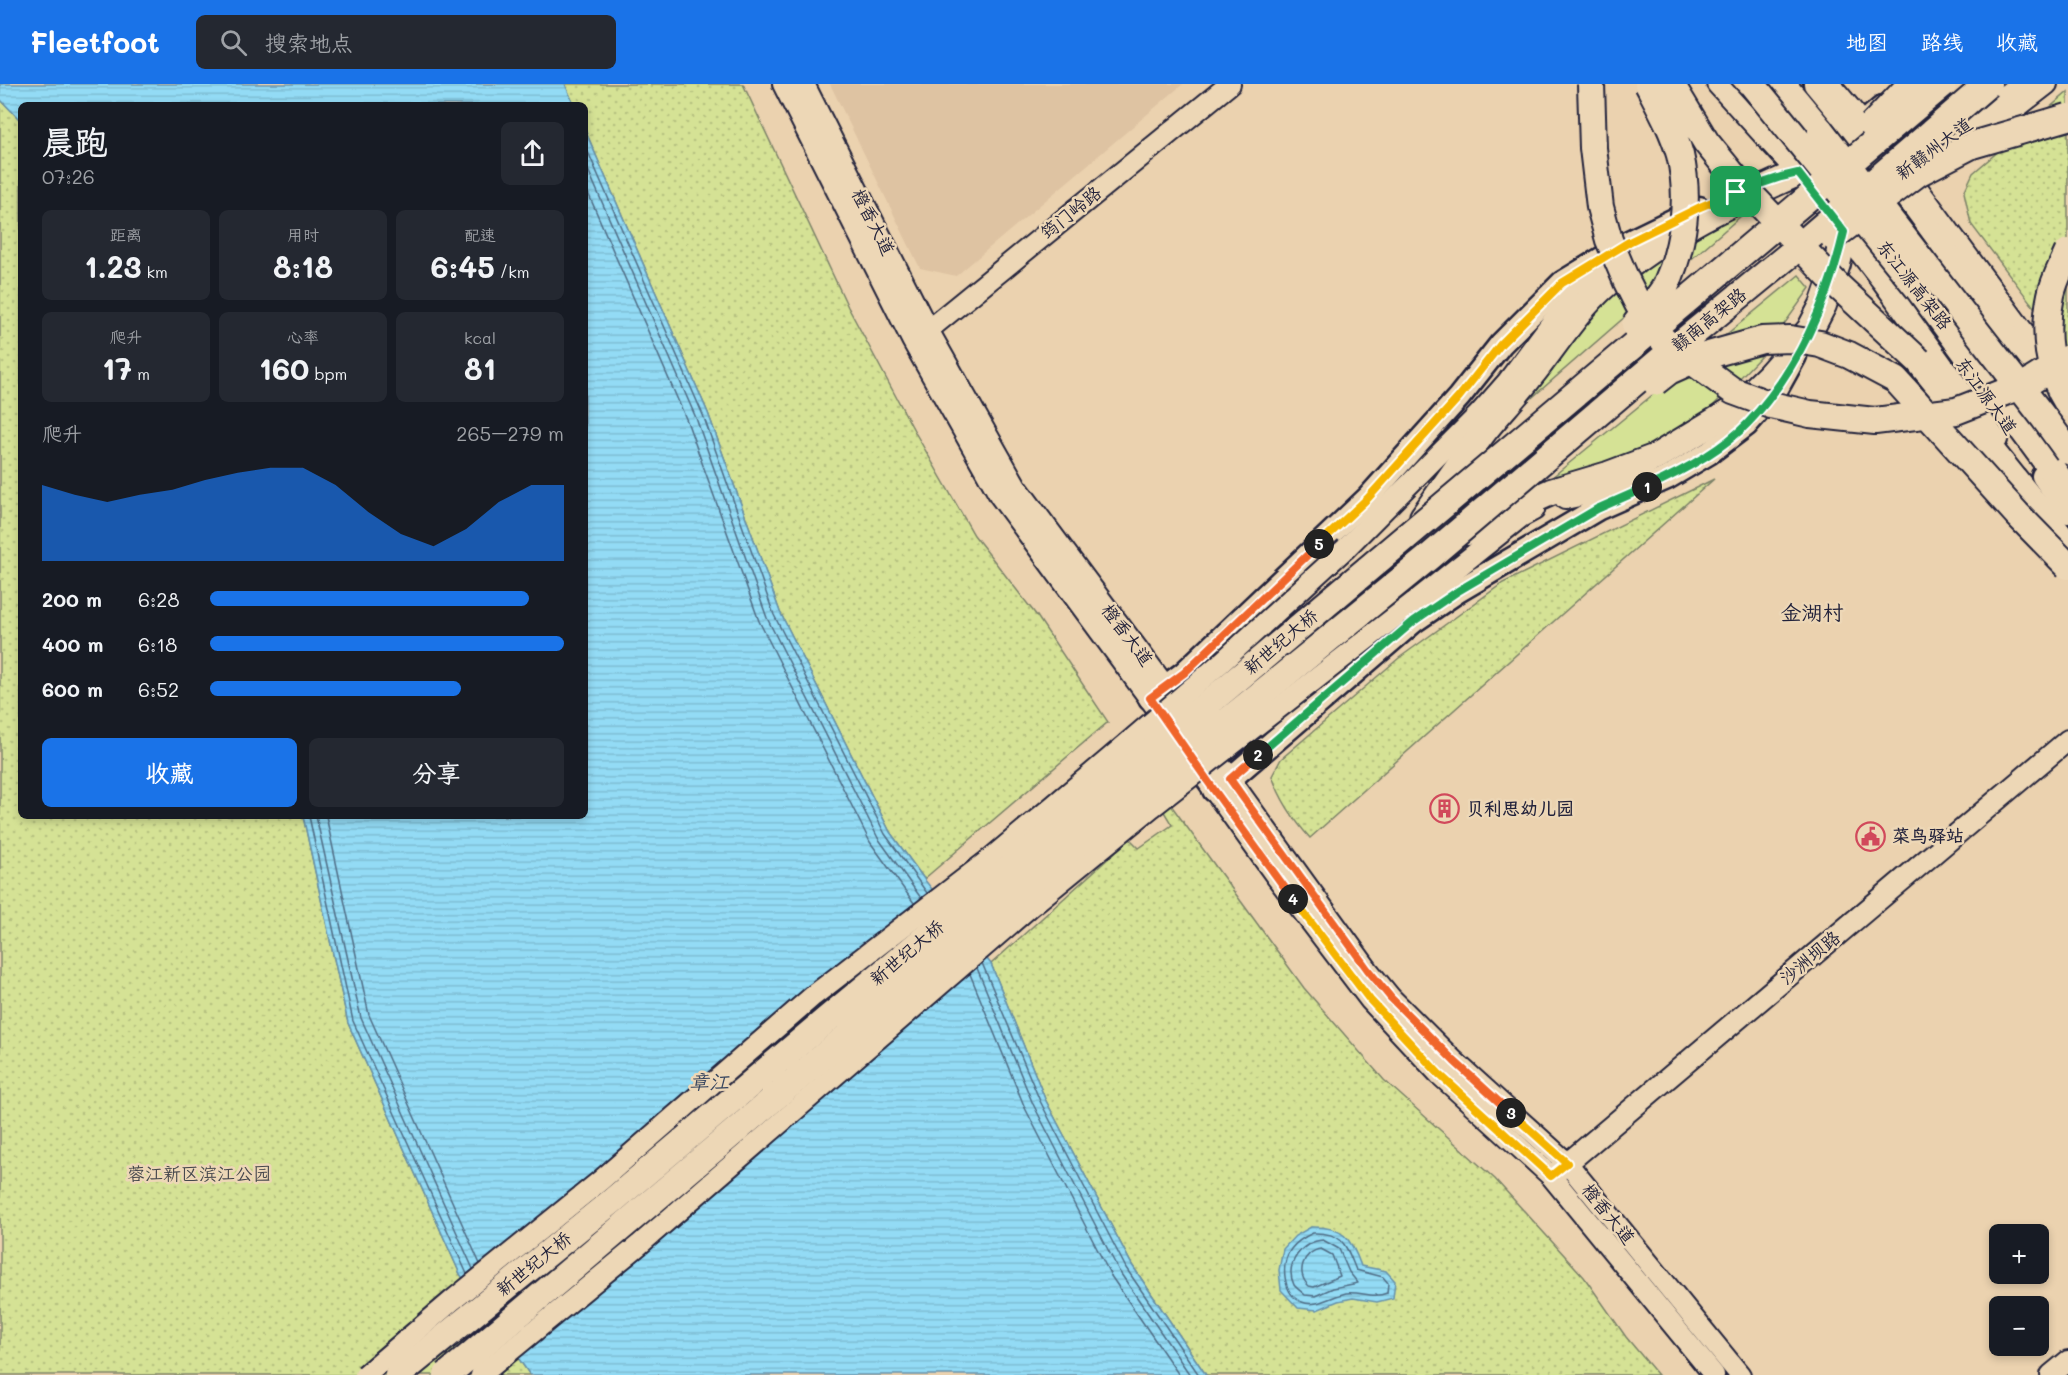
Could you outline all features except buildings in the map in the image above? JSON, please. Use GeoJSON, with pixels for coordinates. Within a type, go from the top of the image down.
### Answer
{"type":"FeatureCollection","features":[{"type":"Feature","properties":{"kind":"highway"},"geometry":{"type":"LineString","coordinates":[[1591,84],[1593,148],[1600,207],[1609,240],[1626,280],[1638,304],[1663,340],[1733,391],[1771,405],[1810,414],[1875,422],[1956,411],[2028,382],[2068,358]]}},
{"type":"Feature","properties":{"kind":"highway"},"geometry":{"type":"LineString","coordinates":[[1415,529],[1623,338],[1665,287],[1679,244],[1685,190],[1679,154],[1664,115],[1648,84]]}},
{"type":"Feature","properties":{"kind":"highway"},"geometry":{"type":"LineString","coordinates":[[1671,84],[1706,142],[1737,180],[1837,285],[1919,362],[2068,546]]}},
{"type":"Feature","properties":{"kind":"highway","name":"东江源高架路"},"geometry":{"type":"LineString","coordinates":[[1752,84],[1917,287],[2068,491]]}},
{"type":"Feature","properties":{"kind":"highway","name":"东江源高架路"},"geometry":{"type":"LineString","coordinates":[[1782,84],[1821,131],[2068,451]]}},
{"type":"Feature","properties":{"kind":"highway"},"geometry":{"type":"LineString","coordinates":[[1789,84],[1821,131]]}},
{"type":"Feature","properties":{"kind":"highway"},"geometry":{"type":"LineString","coordinates":[[1629,349],[1758,218],[1880,118],[1910,84]]}},
{"type":"Feature","properties":{"kind":"highway","name":"赣南高架路"},"geometry":{"type":"LineString","coordinates":[[1415,529],[1943,84]]}},
{"type":"Feature","properties":{"kind":"highway","name":"赣南高架路"},"geometry":{"type":"LineString","coordinates":[[1429,556],[1789,255],[1988,84]]}},
{"type":"Feature","properties":{"kind":"highway"},"geometry":{"type":"LineString","coordinates":[[1662,359],[1761,293],[1918,173],[1972,145],[2068,117]]}},
{"type":"Feature","properties":{"kind":"highway"},"geometry":{"type":"LineString","coordinates":[[1415,529],[1485,430],[1512,400],[1579,312],[1604,286],[1633,262],[1688,225],[1747,195],[1805,170]]}},
{"type":"Feature","properties":{"kind":"highway"},"geometry":{"type":"LineString","coordinates":[[2068,252],[2051,295],[2049,315],[2050,358],[2058,389],[2068,404]]}},
{"type":"Feature","properties":{"kind":"highway"},"geometry":{"type":"LineString","coordinates":[[1429,556],[1497,516],[1551,492],[1608,475],[1656,456],[1701,431],[1735,409],[1770,375],[1810,330]]}},
{"type":"Feature","properties":{"kind":"highway"},"geometry":{"type":"LineString","coordinates":[[1429,556],[1669,371],[1698,357],[1730,348],[1762,340],[1790,339],[1820,344],[1840,351],[1896,380],[2017,514],[2068,566]]}},
{"type":"Feature","properties":{"kind":"highway","name":"新世纪大桥"},"geometry":{"type":"LineString","coordinates":[[398,1375],[611,1202],[1415,529]]}},
{"type":"Feature","properties":{"kind":"highway","name":"新世纪大桥"},"geometry":{"type":"LineString","coordinates":[[447,1375],[1020,890],[1429,556]]}},
{"type":"Feature","properties":{"kind":"main road","name":"东江源大道"},"geometry":{"type":"LineString","coordinates":[[1744,84],[1846,225],[1964,364],[2068,512]]}},
{"type":"Feature","properties":{"kind":"main road"},"geometry":{"type":"LineString","coordinates":[[1815,84],[1859,127],[1905,179],[2068,416]]}},
{"type":"Feature","properties":{"kind":"main road"},"geometry":{"type":"LineString","coordinates":[[1805,170],[1910,84]]}},
{"type":"Feature","properties":{"kind":"main road","name":"新赣州大道"},"geometry":{"type":"LineString","coordinates":[[1846,225],[2022,84]]}},
{"type":"Feature","properties":{"kind":"main road"},"geometry":{"type":"LineString","coordinates":[[1158,692],[1184,673],[1368,498],[1465,390],[1501,344],[1562,283],[1646,233],[1700,207],[1741,191]]}},
{"type":"Feature","properties":{"kind":"main road"},"geometry":{"type":"LineString","coordinates":[[1222,784],[1414,621],[1458,591],[1597,509],[1667,478],[1709,453],[1746,425],[1775,392],[1823,305],[1837,264],[1846,225]]}},
{"type":"Feature","properties":{"kind":"street","name":"橙香大道"},"geometry":{"type":"LineString","coordinates":[[783,84],[920,335],[1016,486],[1370,1000],[1439,1074],[1551,1176],[1714,1375]]}},
{"type":"Feature","properties":{"kind":"street","name":"橙香大道"},"geometry":{"type":"LineString","coordinates":[[804,84],[920,335]]}},
{"type":"Feature","properties":{"kind":"street","name":"筠门岭路"},"geometry":{"type":"LineString","coordinates":[[920,335],[1230,84]]}},
{"type":"Feature","properties":{"kind":"street"},"geometry":{"type":"LineString","coordinates":[[365,1375],[453,1300],[600,1181],[813,996],[990,859],[1223,661],[1346,548],[1479,414],[1508,381],[1570,298],[1578,291],[1624,254],[1683,218],[1741,191],[1805,170],[1717,84]]}},
{"type":"Feature","properties":{"kind":"street"},"geometry":{"type":"LineString","coordinates":[[1830,84],[1859,127]]}},
{"type":"Feature","properties":{"kind":"street"},"geometry":{"type":"LineString","coordinates":[[2047,84],[1905,179],[2068,393]]}},
{"type":"Feature","properties":{"kind":"street"},"geometry":{"type":"LineString","coordinates":[[1846,225],[1882,281],[2068,540]]}},
{"type":"Feature","properties":{"kind":"street"},"geometry":{"type":"LineString","coordinates":[[481,1375],[639,1245],[1040,899],[1152,807],[1521,517],[1563,499],[1607,490],[1666,470],[1746,425]]}},
{"type":"Feature","properties":{"kind":"street","name":"沙洲坝路"},"geometry":{"type":"LineString","coordinates":[[1551,1176],[2068,740]]}},
{"type":"Feature","properties":{"kind":"street","name":"橙香大道"},"geometry":{"type":"LineString","coordinates":[[1222,784],[1391,998],[1454,1061],[1567,1163],[1740,1375]]}},
{"type":"Feature","properties":{"kind":"street"},"geometry":{"type":"LineString","coordinates":[[1657,1305],[1705,1375]]}},
{"type":"Feature","properties":{"kind":"street"},"geometry":{"type":"LineString","coordinates":[[2051,1375],[2068,1360]]}},
{"type":"Feature","properties":{"kind":"shaded area"},"geometry":{"type":"Polygon","coordinates":[[[830,84],[1183,84],[956,276],[920,268],[830,84]]]}},
{"type":"Feature","properties":{"kind":"green space"},"geometry":{"type":"Polygon","coordinates":[[[565,84],[743,84],[848,307],[916,434],[974,535],[1037,616],[1108,722],[924,879],[890,832],[780,612],[708,413],[588,137],[588,102],[573,102],[565,84]]]}},
{"type":"Feature","properties":{"kind":"green space"},"geometry":{"type":"Polygon","coordinates":[[[2068,92],[2068,352],[1971,224],[1964,192],[1973,173],[2068,92]]]}},
{"type":"Feature","properties":{"kind":"green space","name":"蓉江新区滨江公园"},"geometry":{"type":"Polygon","coordinates":[[[0,99],[18,118],[18,819],[304,819],[348,1023],[460,1274],[530,1375],[0,1375],[0,99]]]}},
{"type":"Feature","properties":{"kind":"green space"},"geometry":{"type":"Polygon","coordinates":[[[1743,204],[1749,209],[1512,415],[1583,322],[1642,266],[1743,204]]]}},
{"type":"Feature","properties":{"kind":"green space"},"geometry":{"type":"Polygon","coordinates":[[[1799,275],[1810,288],[1762,355],[1711,408],[1646,449],[1534,492],[1799,275]]]}},
{"type":"Feature","properties":{"kind":"green space"},"geometry":{"type":"Polygon","coordinates":[[[1714,479],[1310,838],[1288,809],[1272,776],[1281,759],[1399,658],[1503,583],[1714,479]]]}},
{"type":"Feature","properties":{"kind":"green space"},"geometry":{"type":"Polygon","coordinates":[[[1168,801],[1304,988],[1384,1080],[1495,1179],[1584,1277],[1626,1337],[1658,1375],[1206,1375],[1132,1265],[1045,1099],[991,964],[1130,839],[1139,848],[1172,825],[1160,805],[1168,801]]]}},
{"type":"Feature","properties":{"kind":"water"},"geometry":{"type":"Polygon","coordinates":[[[0,84],[565,84],[573,102],[18,102],[18,118],[0,99],[0,84]]]}},
{"type":"Feature","properties":{"kind":"water","name":"章江"},"geometry":{"type":"Polygon","coordinates":[[[588,137],[708,413],[780,612],[890,832],[991,964],[1045,1099],[1132,1265],[1206,1375],[530,1375],[460,1274],[348,1023],[304,819],[588,819],[588,137]]]}},
{"type":"Feature","properties":{"kind":"water"},"geometry":{"type":"Polygon","coordinates":[[[1311,1227],[1322,1227],[1338,1232],[1349,1241],[1361,1266],[1386,1271],[1395,1281],[1393,1298],[1377,1302],[1353,1298],[1338,1301],[1317,1310],[1298,1308],[1281,1290],[1279,1270],[1283,1249],[1295,1236],[1311,1227]]]}},
{"type":"Feature","properties":{"kind":"place","name":"贝利思幼儿园"},"geometry":{"type":"Point","coordinates":[1445,809]}},
{"type":"Feature","properties":{"kind":"place","name":"菜鸟驿站"},"geometry":{"type":"Point","coordinates":[1871,836]}},
{"type":"Feature","properties":{"kind":"district","name":"金湖村"},"geometry":{"type":"Point","coordinates":[1812,613]}},
{"type":"Feature","properties":{"kind":"route"},"geometry":{"type":"LineString","coordinates":[[1798,173],[1844,232],[1837,264],[1823,305],[1775,392],[1746,425],[1709,453],[1667,478],[1597,509],[1562,528],[1512,557],[1414,621],[1230,779],[1368,970],[1391,998],[1454,1061],[1567,1163],[1551,1176],[1439,1074],[1370,1000],[1275,875],[1150,698],[1184,673],[1368,498],[1459,397],[1501,344],[1562,283],[1629,242],[1736,192],[1798,173]]}}]}
